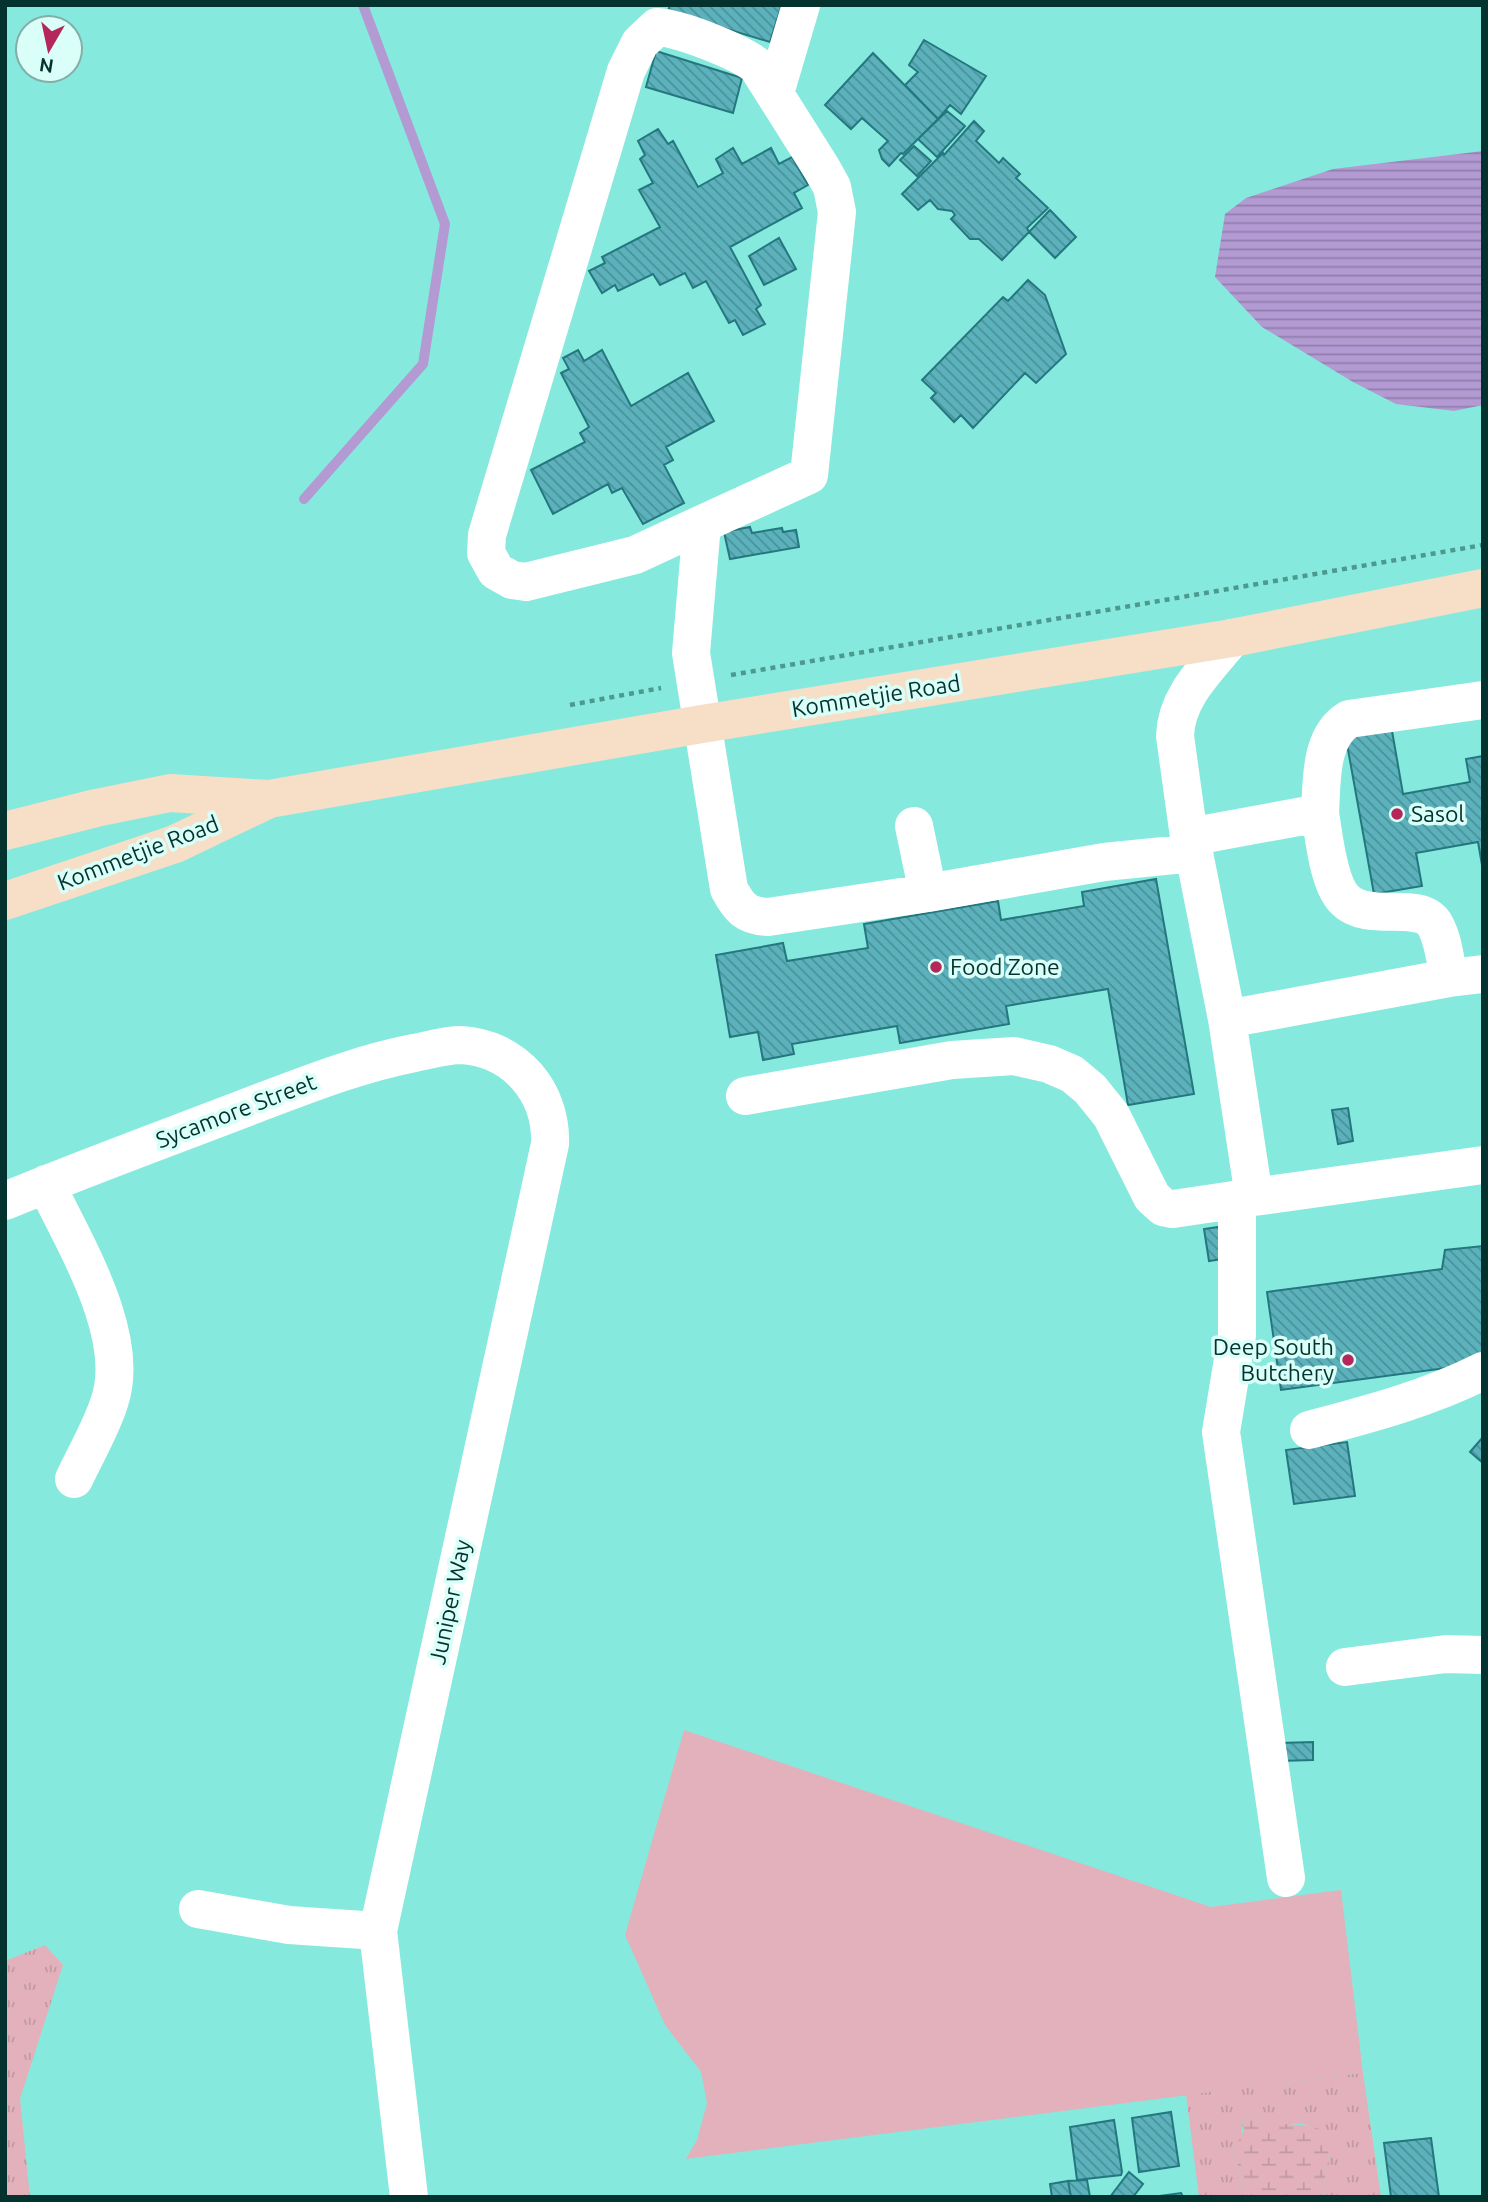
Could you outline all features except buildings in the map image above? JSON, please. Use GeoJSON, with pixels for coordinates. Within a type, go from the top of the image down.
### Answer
{"type":"FeatureCollection","features":[{"type":"Feature","properties":{"kind":"main road","name":"Kommetjie Road"},"geometry":{"type":"LineString","coordinates":[[5,831],[170,793],[269,799],[702,724],[1231,638],[1483,588]]}},
{"type":"Feature","properties":{"kind":"main road","name":"Kommetjie Road"},"geometry":{"type":"LineString","coordinates":[[5,901],[175,844],[269,799]]}},
{"type":"Feature","properties":{"kind":"street"},"geometry":{"type":"LineString","coordinates":[[775,93],[801,5]]}},
{"type":"Feature","properties":{"kind":"street"},"geometry":{"type":"LineString","coordinates":[[657,27],[680,32],[747,57],[765,76],[775,93],[832,187],[837,212],[809,475],[635,555],[538,581],[519,582],[504,576],[491,565],[486,553],[487,535],[597,164],[626,71],[640,43],[657,27]]}},
{"type":"Feature","properties":{"kind":"street"},"geometry":{"type":"LineString","coordinates":[[702,524],[691,653],[729,888],[738,906],[746,913],[768,917],[928,893],[1192,845],[1320,813]]}},
{"type":"Feature","properties":{"kind":"street"},"geometry":{"type":"LineString","coordinates":[[1231,638],[1188,693],[1175,720],[1175,736],[1192,845],[1227,1019],[1245,1198],[1237,1335],[1220,1432],[1286,1878]]}},
{"type":"Feature","properties":{"kind":"street"},"geometry":{"type":"LineString","coordinates":[[1227,1019],[1466,976],[1429,918],[1404,912],[1366,912],[1344,900],[1333,876],[1320,813],[1325,758],[1332,734],[1341,724],[1349,719],[1483,700]]}},
{"type":"Feature","properties":{"kind":"street"},"geometry":{"type":"LineString","coordinates":[[914,825],[928,893]]}},
{"type":"Feature","properties":{"kind":"street","name":"Sycamore Street"},"geometry":{"type":"LineString","coordinates":[[5,1201],[347,1069],[440,1048],[474,1047]]}},
{"type":"Feature","properties":{"kind":"street","name":"Juniper Way"},"geometry":{"type":"LineString","coordinates":[[409,2197],[378,1931],[550,1144],[548,1118],[534,1084],[517,1066],[500,1055],[474,1047]]}},
{"type":"Feature","properties":{"kind":"street"},"geometry":{"type":"LineString","coordinates":[[745,1096],[951,1060],[1014,1056],[1034,1060],[1062,1069],[1090,1088],[1111,1115],[1152,1197],[1163,1207],[1173,1209],[1483,1166]]}},
{"type":"Feature","properties":{"kind":"street"},"geometry":{"type":"LineString","coordinates":[[46,1184],[92,1280],[109,1329],[114,1362],[110,1400],[74,1479]]}},
{"type":"Feature","properties":{"kind":"street"},"geometry":{"type":"LineString","coordinates":[[1309,1430],[1399,1406],[1447,1389],[1483,1371]]}},
{"type":"Feature","properties":{"kind":"street"},"geometry":{"type":"LineString","coordinates":[[1346,1667],[1446,1654],[1483,1654]]}},
{"type":"Feature","properties":{"kind":"street"},"geometry":{"type":"LineString","coordinates":[[198,1909],[289,1925],[378,1931]]}},
{"type":"Feature","properties":{"kind":"path"},"geometry":{"type":"LineString","coordinates":[[560,707],[695,681],[1483,545]]}},
{"type":"Feature","properties":{"kind":"green space"},"geometry":{"type":"Polygon","coordinates":[[[684,1730],[1211,1907],[1341,1890],[1363,2073],[686,2159],[697,2140],[707,2103],[701,2072],[665,2025],[625,1935],[684,1730]]]}},
{"type":"Feature","properties":{"kind":"green space"},"geometry":{"type":"Polygon","coordinates":[[[45,1945],[63,1965],[20,2099],[30,2197],[5,2197],[5,1961],[45,1945]]]}},
{"type":"Feature","properties":{"kind":"green space"},"geometry":{"type":"Polygon","coordinates":[[[1363,2073],[1381,2197],[1322,2197],[1330,2148],[1320,2129],[1303,2124],[1284,2123],[1275,2129],[1271,2123],[1260,2117],[1243,2121],[1236,2145],[1231,2145],[1245,2197],[1199,2197],[1186,2095],[1363,2073]]]}},
{"type":"Feature","properties":{"kind":"green space"},"geometry":{"type":"Polygon","coordinates":[[[1260,2117],[1274,2122],[1320,2128],[1330,2148],[1322,2197],[1245,2197],[1231,2145],[1243,2132],[1243,2121],[1260,2117]]]}},
{"type":"Feature","properties":{"kind":"shaded area"},"geometry":{"type":"Polygon","coordinates":[[[1483,151],[1483,405],[1454,411],[1396,404],[1353,382],[1262,327],[1215,277],[1225,214],[1246,198],[1333,169],[1483,151]]]}},
{"type":"Feature","properties":{"kind":"waterway"},"geometry":{"type":"LineString","coordinates":[[304,499],[423,364],[445,224],[363,5]]}},
{"type":"Feature","properties":{"kind":"place","name":"Sasol"},"geometry":{"type":"Point","coordinates":[1397,814]}},
{"type":"Feature","properties":{"kind":"place","name":"Food Zone"},"geometry":{"type":"Point","coordinates":[936,967]}},
{"type":"Feature","properties":{"kind":"place","name":"Deep South Butchery"},"geometry":{"type":"Point","coordinates":[1348,1360]}}]}
